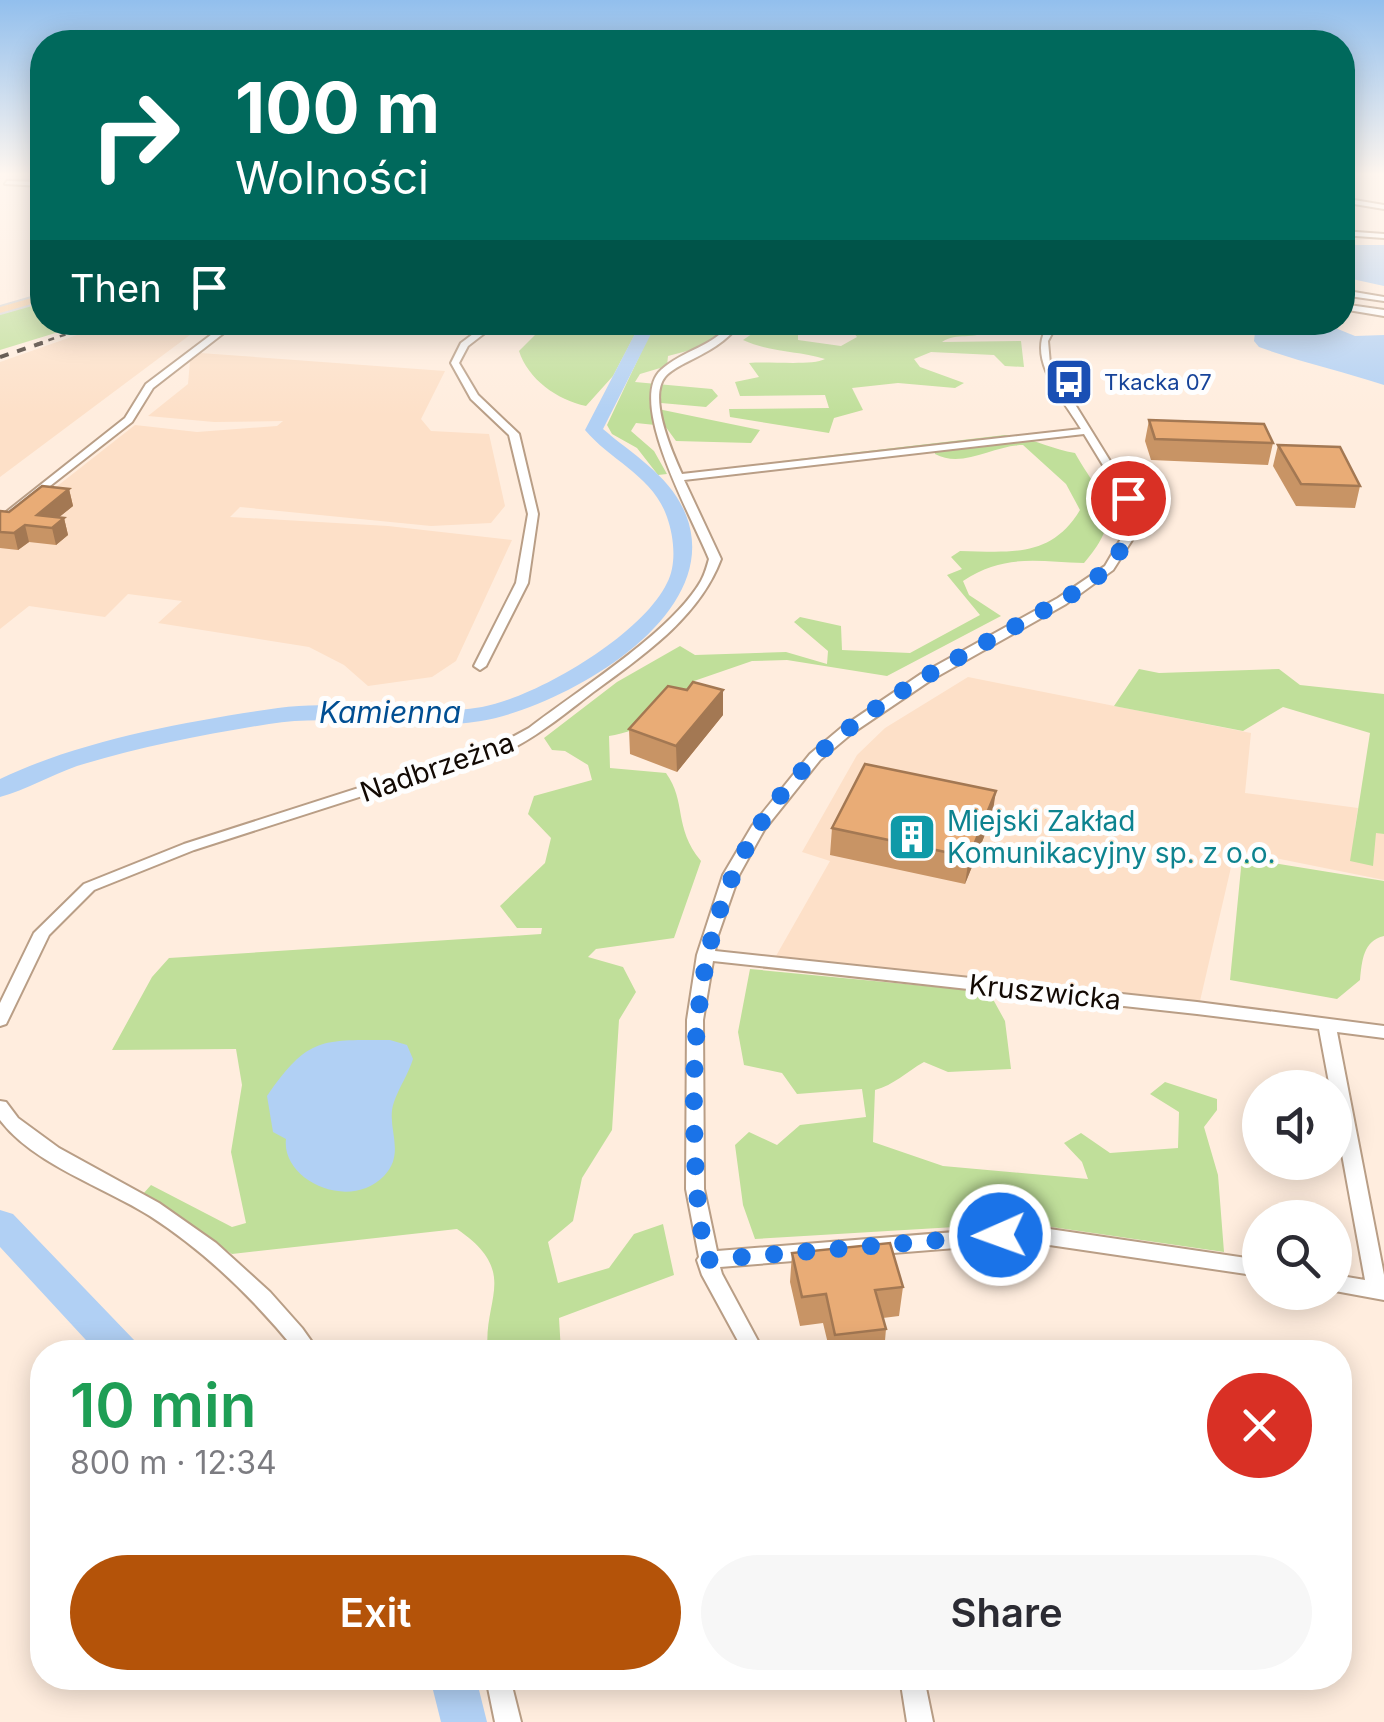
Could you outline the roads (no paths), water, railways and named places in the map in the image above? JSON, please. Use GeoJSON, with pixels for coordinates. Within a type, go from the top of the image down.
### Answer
{"type":"FeatureCollection","features":[{"type":"Feature","properties":{"kind":"main road"},"geometry":{"type":"LineString","coordinates":[[0,310],[30,301]]}},
{"type":"Feature","properties":{"kind":"street"},"geometry":{"type":"LineString","coordinates":[[1355,294],[1381,298],[1384,312],[1355,308]]}},
{"type":"Feature","properties":{"kind":"street"},"geometry":{"type":"LineString","coordinates":[[0,522],[129,420],[148,386],[217,335]]}},
{"type":"Feature","properties":{"kind":"street"},"geometry":{"type":"LineString","coordinates":[[477,335],[464,344],[455,363],[474,396],[507,422],[514,434],[533,514],[522,582],[480,666]]}},
{"type":"Feature","properties":{"kind":"street","name":"Nadbrzeżna"},"geometry":{"type":"LineString","coordinates":[[0,1020],[30,952],[80,892],[189,848],[496,750],[534,731],[676,618],[714,566],[707,536],[654,420],[656,381],[728,335]]}},
{"type":"Feature","properties":{"kind":"street"},"geometry":{"type":"LineString","coordinates":[[747,1340],[723,1300],[707,1260],[695,1189],[695,1020],[705,956],[731,875],[746,847],[815,757],[878,706],[1089,584],[1121,551],[1132,514],[1128,498],[1046,364],[1044,342],[1048,335]]}},
{"type":"Feature","properties":{"kind":"street"},"geometry":{"type":"LineString","coordinates":[[680,477],[1086,430]]}},
{"type":"Feature","properties":{"kind":"street","name":"Kruszwicka"},"geometry":{"type":"LineString","coordinates":[[705,956],[1384,1032]]}},
{"type":"Feature","properties":{"kind":"street"},"geometry":{"type":"LineString","coordinates":[[1328,1025],[1381,1292],[1352,1286]]}},
{"type":"Feature","properties":{"kind":"street"},"geometry":{"type":"LineString","coordinates":[[0,1107],[22,1135],[143,1201],[191,1235],[271,1306],[299,1340]]}},
{"type":"Feature","properties":{"kind":"street"},"geometry":{"type":"LineString","coordinates":[[707,1260],[942,1237],[1029,1234],[1242,1265]]}},
{"type":"Feature","properties":{"kind":"street"},"geometry":{"type":"LineString","coordinates":[[501,1690],[508,1722]]}},
{"type":"Feature","properties":{"kind":"street"},"geometry":{"type":"LineString","coordinates":[[914,1690],[920,1722]]}},
{"type":"Feature","properties":{"kind":"water"},"geometry":{"type":"Polygon","coordinates":[[[1355,254],[1384,254],[1384,286],[1355,280],[1355,254]]]}},
{"type":"Feature","properties":{"kind":"water"},"geometry":{"type":"Polygon","coordinates":[[[1255,335],[1384,335],[1384,385],[1259,347],[1255,335]]]}},
{"type":"Feature","properties":{"kind":"water"},"geometry":{"type":"Polygon","coordinates":[[[347,1040],[390,1040],[407,1045],[413,1059],[392,1111],[395,1149],[391,1167],[370,1186],[353,1191],[320,1186],[294,1167],[287,1154],[286,1139],[273,1132],[267,1096],[294,1062],[318,1046],[347,1040]]]}},
{"type":"Feature","properties":{"kind":"waterway","name":"Kamienna"},"geometry":{"type":"LineString","coordinates":[[0,789],[95,753],[273,716],[333,711],[432,717],[481,714],[531,698],[620,646],[665,604],[678,583],[683,565],[680,526],[666,495],[594,430],[642,335]]}},
{"type":"Feature","properties":{"kind":"waterway","name":"Kamienna"},"geometry":{"type":"LineString","coordinates":[[0,1224],[110,1340]]}},
{"type":"Feature","properties":{"kind":"waterway","name":"Kamienna"},"geometry":{"type":"LineString","coordinates":[[456,1690],[464,1722]]}},
{"type":"Feature","properties":{"kind":"railway"},"geometry":{"type":"LineString","coordinates":[[37,344],[64,335]]}},
{"type":"Feature","properties":{"kind":"railway"},"geometry":{"type":"LineString","coordinates":[[0,357],[45,342]]}},
{"type":"Feature","properties":{"kind":"place","name":"Tkacka 07"},"geometry":{"type":"Point","coordinates":[1069,382]}},
{"type":"Feature","properties":{"kind":"place","name":"Miejski Zakład Komunikacyjny sp. z o.o."},"geometry":{"type":"Point","coordinates":[912,837]}}]}
